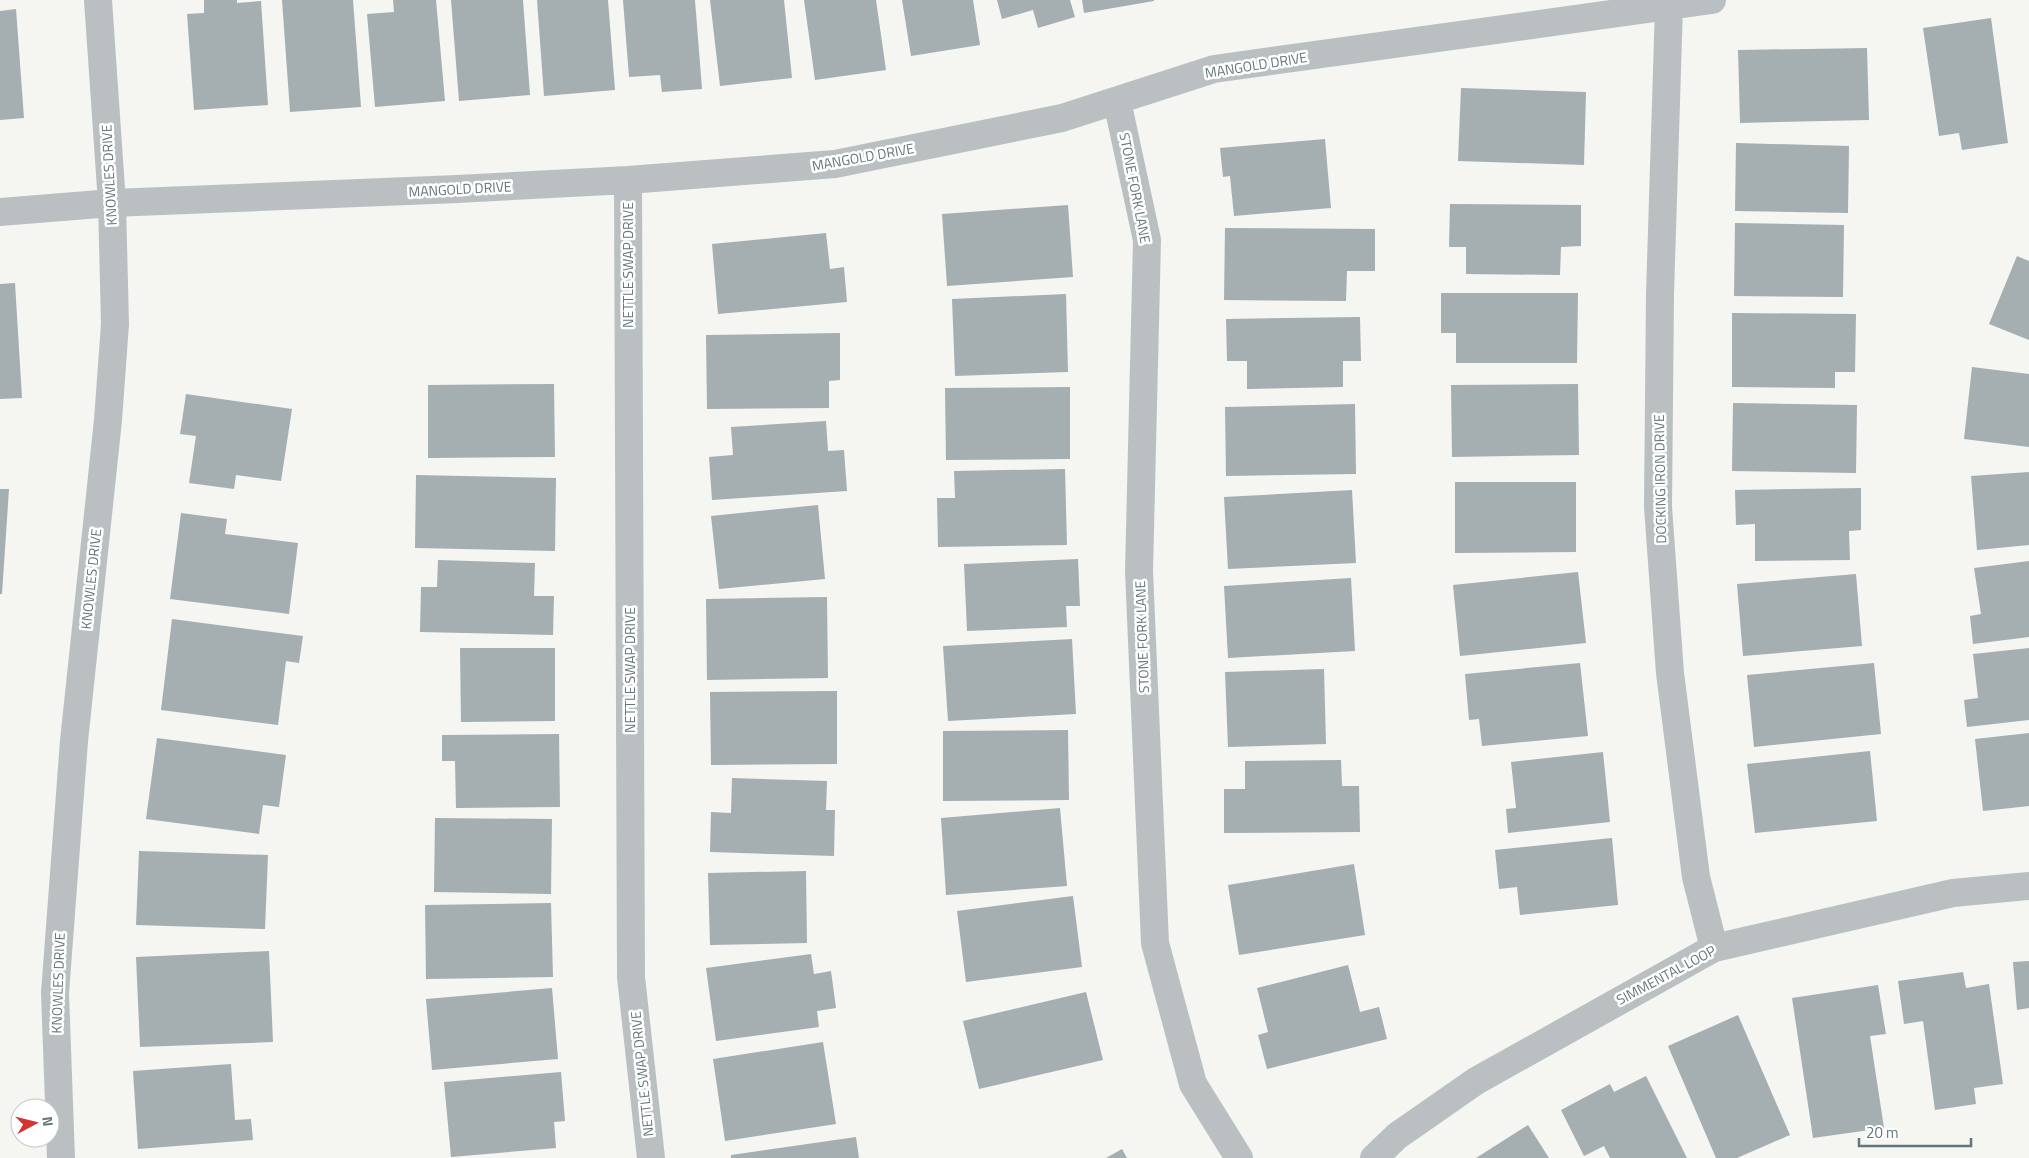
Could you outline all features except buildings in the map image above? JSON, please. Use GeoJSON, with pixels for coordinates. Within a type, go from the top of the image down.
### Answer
{"type":"FeatureCollection","features":[{"type":"Feature","properties":{"kind":"street","name":"KNOWLES DRIVE"},"geometry":{"type":"LineString","coordinates":[[61,1158],[55,993],[74,741],[108,420],[115,324],[112,203],[98,0]]}},
{"type":"Feature","properties":{"kind":"street","name":"MANGOLD DRIVE"},"geometry":{"type":"LineString","coordinates":[[0,212],[112,203],[457,190],[628,180],[836,164],[1062,118],[1214,69],[1712,0]]}},
{"type":"Feature","properties":{"kind":"street","name":"DOCKING IRON DRIVE"},"geometry":{"type":"LineString","coordinates":[[1669,6],[1660,294],[1658,507],[1670,673],[1696,877],[1714,948]]}},
{"type":"Feature","properties":{"kind":"street","name":"STONE FORK LANE"},"geometry":{"type":"LineString","coordinates":[[1117,101],[1147,240],[1139,571],[1155,943],[1193,1084],[1239,1158]]}},
{"type":"Feature","properties":{"kind":"street","name":"NETTLE SWAP DRIVE"},"geometry":{"type":"LineString","coordinates":[[628,180],[631,977],[652,1158]]}},
{"type":"Feature","properties":{"kind":"street","name":"SIMMENTAL LOOP"},"geometry":{"type":"LineString","coordinates":[[1374,1158],[1397,1136],[1476,1081],[1714,948],[1953,894],[2029,886]]}}]}
